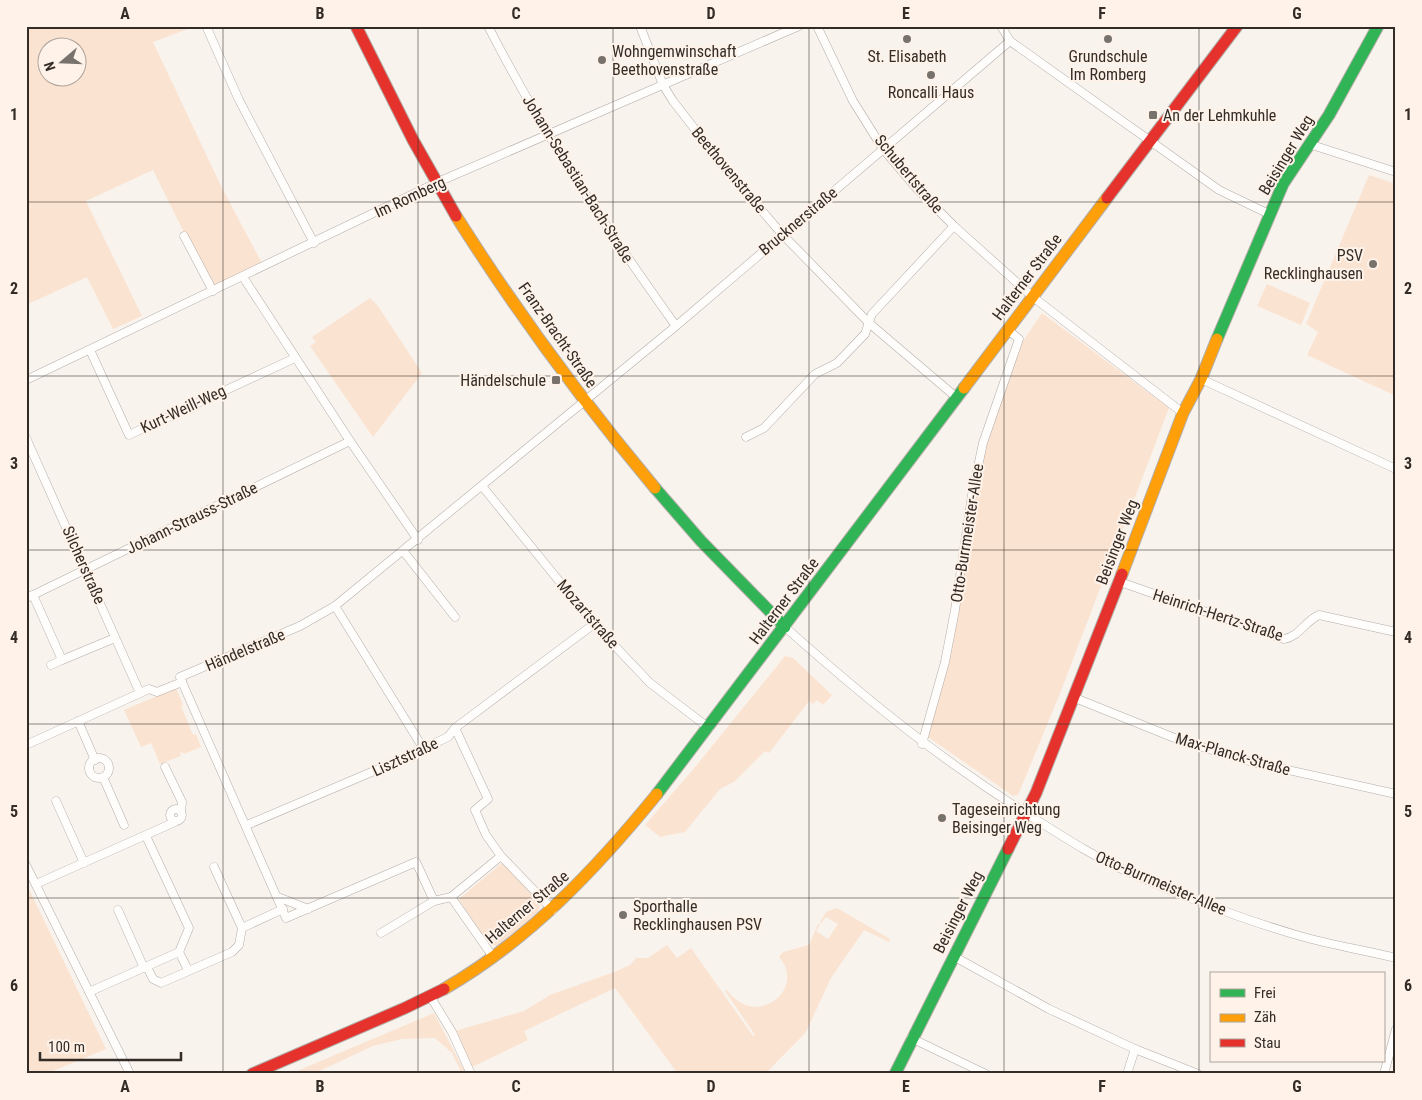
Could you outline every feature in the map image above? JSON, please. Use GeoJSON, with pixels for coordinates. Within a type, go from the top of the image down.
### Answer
{"type":"FeatureCollection","features":[{"type":"Feature","properties":{"kind":"street"},"geometry":{"type":"LineString","coordinates":[[206,26],[239,100],[314,243]]}},
{"type":"Feature","properties":{"kind":"street","name":"Franz-Bracht-Straße"},"geometry":{"type":"LineString","coordinates":[[356,26],[386,87],[450,206],[585,401],[677,514],[785,627]]}},
{"type":"Feature","properties":{"kind":"street","name":"Johann-Sebastian-Bach-Straße"},"geometry":{"type":"LineString","coordinates":[[488,26],[548,136],[613,239],[676,326]]}},
{"type":"Feature","properties":{"kind":"street","name":"Beethovenstraße"},"geometry":{"type":"LineString","coordinates":[[640,26],[663,85],[673,101],[725,168],[782,234],[869,323],[956,397]]}},
{"type":"Feature","properties":{"kind":"street","name":"Im Romberg"},"geometry":{"type":"LineString","coordinates":[[26,380],[438,182],[799,26]]}},
{"type":"Feature","properties":{"kind":"street","name":"Schubertstraße"},"geometry":{"type":"LineString","coordinates":[[817,26],[853,101],[883,149],[918,190],[954,226],[1033,297],[1183,413]]}},
{"type":"Feature","properties":{"kind":"street"},"geometry":{"type":"LineString","coordinates":[[1001,26],[1010,41],[1219,190],[1269,214]]}},
{"type":"Feature","properties":{"kind":"street","name":"Halterner Straße"},"geometry":{"type":"LineString","coordinates":[[252,1074],[430,996],[493,957],[553,910],[607,855],[709,728],[956,397],[1237,26]]}},
{"type":"Feature","properties":{"kind":"street","name":"Beisinger Weg"},"geometry":{"type":"LineString","coordinates":[[894,1074],[1026,814],[1076,698],[1183,413],[1201,379],[1269,214],[1283,184],[1329,115],[1378,26]]}},
{"type":"Feature","properties":{"kind":"street","name":"Brucknerstraße"},"geometry":{"type":"LineString","coordinates":[[585,401],[676,326],[1010,41]]}},
{"type":"Feature","properties":{"kind":"street"},"geometry":{"type":"LineString","coordinates":[[1309,144],[1396,172]]}},
{"type":"Feature","properties":{"kind":"street"},"geometry":{"type":"LineString","coordinates":[[746,437],[764,428],[815,374],[837,363],[865,334],[872,314],[954,226]]}},
{"type":"Feature","properties":{"kind":"street"},"geometry":{"type":"LineString","coordinates":[[184,236],[213,291]]}},
{"type":"Feature","properties":{"kind":"street"},"geometry":{"type":"LineString","coordinates":[[243,277],[350,441],[418,540]]}},
{"type":"Feature","properties":{"kind":"street","name":"Otto-Burrmeister-Allee"},"geometry":{"type":"LineString","coordinates":[[922,744],[948,645],[982,443],[1019,340],[1008,330]]}},
{"type":"Feature","properties":{"kind":"street","name":"Kurt-Weill-Weg"},"geometry":{"type":"LineString","coordinates":[[90,350],[129,435],[295,358]]}},
{"type":"Feature","properties":{"kind":"street"},"geometry":{"type":"LineString","coordinates":[[1201,379],[1396,469]]}},
{"type":"Feature","properties":{"kind":"street","name":"Händelstraße"},"geometry":{"type":"LineString","coordinates":[[26,745],[149,689],[156,692],[182,682],[180,677],[300,626],[335,606],[404,552],[585,401]]}},
{"type":"Feature","properties":{"kind":"street","name":"Silcherstraße"},"geometry":{"type":"LineString","coordinates":[[26,438],[140,693]]}},
{"type":"Feature","properties":{"kind":"street","name":"Johann-Strauss-Straße"},"geometry":{"type":"LineString","coordinates":[[62,660],[30,596],[350,441]]}},
{"type":"Feature","properties":{"kind":"street","name":"Mozartstraße"},"geometry":{"type":"LineString","coordinates":[[482,486],[594,624],[650,683],[709,728]]}},
{"type":"Feature","properties":{"kind":"street"},"geometry":{"type":"LineString","coordinates":[[404,552],[454,617]]}},
{"type":"Feature","properties":{"kind":"street","name":"Heinrich-Hertz-Straße"},"geometry":{"type":"LineString","coordinates":[[1120,582],[1284,639],[1292,638],[1310,618],[1319,615],[1396,632]]}},
{"type":"Feature","properties":{"kind":"street"},"geometry":{"type":"LineString","coordinates":[[335,606],[423,748]]}},
{"type":"Feature","properties":{"kind":"street","name":"Lisztstraße"},"geometry":{"type":"LineString","coordinates":[[247,825],[448,737],[455,728],[594,624]]}},
{"type":"Feature","properties":{"kind":"street","name":"Otto-Burrmeister-Allee"},"geometry":{"type":"LineString","coordinates":[[785,627],[853,688],[922,744],[1026,814],[1124,870],[1187,896],[1300,936],[1396,958]]}},
{"type":"Feature","properties":{"kind":"street"},"geometry":{"type":"LineString","coordinates":[[51,665],[115,638]]}},
{"type":"Feature","properties":{"kind":"street"},"geometry":{"type":"LineString","coordinates":[[182,682],[247,825],[286,918],[416,862],[434,901]]}},
{"type":"Feature","properties":{"kind":"street","name":"Max-Planck-Straße"},"geometry":{"type":"LineString","coordinates":[[1076,698],[1182,741],[1252,762],[1396,794]]}},
{"type":"Feature","properties":{"kind":"street"},"geometry":{"type":"LineString","coordinates":[[78,721],[94,760]]}},
{"type":"Feature","properties":{"kind":"street"},"geometry":{"type":"LineString","coordinates":[[455,728],[488,799],[475,810],[486,835],[501,856],[553,910]]}},
{"type":"Feature","properties":{"kind":"street"},"geometry":{"type":"LineString","coordinates":[[102,759],[107,764],[108,771],[103,777],[96,777],[90,772],[90,765],[94,760],[102,759]]}},
{"type":"Feature","properties":{"kind":"street"},"geometry":{"type":"LineString","coordinates":[[36,884],[175,822],[170,814],[175,809],[181,812],[182,802],[165,767]]}},
{"type":"Feature","properties":{"kind":"street"},"geometry":{"type":"LineString","coordinates":[[103,777],[124,825]]}},
{"type":"Feature","properties":{"kind":"street"},"geometry":{"type":"LineString","coordinates":[[56,801],[84,863]]}},
{"type":"Feature","properties":{"kind":"street"},"geometry":{"type":"LineString","coordinates":[[88,992],[179,952],[189,928],[146,836]]}},
{"type":"Feature","properties":{"kind":"street"},"geometry":{"type":"LineString","coordinates":[[381,933],[434,901],[451,898],[501,856]]}},
{"type":"Feature","properties":{"kind":"street"},"geometry":{"type":"LineString","coordinates":[[26,865],[130,1074]]}},
{"type":"Feature","properties":{"kind":"street"},"geometry":{"type":"LineString","coordinates":[[118,910],[152,979],[161,983],[232,952],[238,945],[242,928],[214,868]]}},
{"type":"Feature","properties":{"kind":"street"},"geometry":{"type":"LineString","coordinates":[[278,897],[308,909]]}},
{"type":"Feature","properties":{"kind":"street"},"geometry":{"type":"LineString","coordinates":[[451,898],[493,957]]}},
{"type":"Feature","properties":{"kind":"street"},"geometry":{"type":"LineString","coordinates":[[242,928],[283,909]]}},
{"type":"Feature","properties":{"kind":"street"},"geometry":{"type":"LineString","coordinates":[[179,952],[188,970]]}},
{"type":"Feature","properties":{"kind":"street"},"geometry":{"type":"LineString","coordinates":[[955,957],[1049,1010],[1134,1049],[1198,1074]]}},
{"type":"Feature","properties":{"kind":"street"},"geometry":{"type":"LineString","coordinates":[[430,996],[452,1032],[471,1074]]}},
{"type":"Feature","properties":{"kind":"street"},"geometry":{"type":"LineString","coordinates":[[1384,1074],[1396,1029]]}},
{"type":"Feature","properties":{"kind":"street"},"geometry":{"type":"LineString","coordinates":[[911,1038],[986,1074]]}},
{"type":"Feature","properties":{"kind":"street"},"geometry":{"type":"LineString","coordinates":[[1127,1074],[1134,1049]]}},
{"type":"Feature","properties":{"kind":"shaded area"},"geometry":{"type":"Polygon","coordinates":[[[26,26],[196,26],[153,42],[221,186],[264,267],[213,291],[153,170],[86,201],[142,316],[113,329],[87,277],[26,305],[26,26]]]}},
{"type":"Feature","properties":{"kind":"shaded area"},"geometry":{"type":"Polygon","coordinates":[[[1369,175],[1396,184],[1396,396],[1307,355],[1318,332],[1306,324],[1369,175]]]}},
{"type":"Feature","properties":{"kind":"shaded area"},"geometry":{"type":"Polygon","coordinates":[[[1267,284],[1310,303],[1301,325],[1257,306],[1267,284]]]}},
{"type":"Feature","properties":{"kind":"shaded area"},"geometry":{"type":"Polygon","coordinates":[[[370,298],[378,306],[422,373],[373,437],[310,346],[316,342],[312,337],[370,298]]]}},
{"type":"Feature","properties":{"kind":"shaded area"},"geometry":{"type":"Polygon","coordinates":[[[1042,313],[1169,408],[1059,696],[1018,795],[1013,796],[928,737],[949,657],[975,495],[985,448],[1019,347],[1042,313]]]}},
{"type":"Feature","properties":{"kind":"shaded area"},"geometry":{"type":"Polygon","coordinates":[[[785,656],[793,658],[832,695],[823,705],[817,700],[813,704],[809,701],[769,753],[765,751],[734,782],[720,789],[685,832],[660,837],[645,825],[696,766],[785,656]]]}},
{"type":"Feature","properties":{"kind":"shaded area"},"geometry":{"type":"Polygon","coordinates":[[[176,688],[193,735],[196,734],[201,747],[184,754],[182,752],[180,753],[181,756],[160,764],[151,743],[141,747],[124,710],[176,688]]]}},
{"type":"Feature","properties":{"kind":"shaded area"},"geometry":{"type":"Polygon","coordinates":[[[502,863],[506,863],[540,901],[539,914],[498,946],[487,944],[459,899],[502,863]]]}},
{"type":"Feature","properties":{"kind":"shaded area"},"geometry":{"type":"Polygon","coordinates":[[[26,883],[106,1049],[46,1074],[26,1074],[26,883]]]}},
{"type":"Feature","properties":{"kind":"shaded area"},"geometry":{"type":"Polygon","coordinates":[[[837,908],[890,939],[889,942],[864,930],[831,978],[806,1032],[765,1074],[678,1074],[615,988],[524,1031],[528,1040],[472,1067],[455,1031],[524,1011],[550,995],[630,965],[636,958],[648,958],[667,945],[677,958],[691,948],[753,1036],[755,1035],[725,991],[727,990],[739,1002],[752,1006],[764,1006],[775,1000],[783,992],[787,981],[786,969],[779,957],[783,952],[809,945],[818,924],[820,925],[816,931],[828,939],[838,924],[826,917],[820,922],[826,912],[837,908]]]}},
{"type":"Feature","properties":{"kind":"shaded area"},"geometry":{"type":"Polygon","coordinates":[[[434,1013],[466,1074],[462,1074],[452,1053],[435,1038],[402,1039],[373,1046],[313,1074],[290,1074],[434,1013]]]}},
{"type":"Feature","properties":{"kind":"traffic: fast"},"geometry":{"type":"LineString","coordinates":[[1217,339],[1283,184],[1329,115],[1378,26]]}},
{"type":"Feature","properties":{"kind":"traffic: fast"},"geometry":{"type":"LineString","coordinates":[[657,794],[964,388]]}},
{"type":"Feature","properties":{"kind":"traffic: fast"},"geometry":{"type":"LineString","coordinates":[[655,488],[701,541],[785,627]]}},
{"type":"Feature","properties":{"kind":"traffic: fast"},"geometry":{"type":"LineString","coordinates":[[895,1074],[1008,849]]}},
{"type":"Feature","properties":{"kind":"traffic: slow"},"geometry":{"type":"LineString","coordinates":[[964,388],[1107,198]]}},
{"type":"Feature","properties":{"kind":"traffic: slow"},"geometry":{"type":"LineString","coordinates":[[456,216],[502,286],[551,355],[602,423],[655,488]]}},
{"type":"Feature","properties":{"kind":"traffic: slow"},"geometry":{"type":"LineString","coordinates":[[1122,574],[1183,413],[1201,379],[1217,339]]}},
{"type":"Feature","properties":{"kind":"traffic: slow"},"geometry":{"type":"LineString","coordinates":[[444,989],[475,970],[533,926],[585,876],[657,794]]}},
{"type":"Feature","properties":{"kind":"traffic: jam"},"geometry":{"type":"LineString","coordinates":[[356,26],[413,140],[456,216]]}},
{"type":"Feature","properties":{"kind":"traffic: jam"},"geometry":{"type":"LineString","coordinates":[[1107,198],[1237,26]]}},
{"type":"Feature","properties":{"kind":"traffic: jam"},"geometry":{"type":"LineString","coordinates":[[1008,849],[1036,793],[1122,574]]}},
{"type":"Feature","properties":{"kind":"traffic: jam"},"geometry":{"type":"LineString","coordinates":[[252,1074],[405,1008],[444,989]]}},
{"type":"Feature","properties":{"kind":"place","name":"St. Elisabeth"},"geometry":{"type":"Point","coordinates":[907,39]}},
{"type":"Feature","properties":{"kind":"place","name":"Grundschule Im Romberg"},"geometry":{"type":"Point","coordinates":[1108,39]}},
{"type":"Feature","properties":{"kind":"place","name":"Wohngemwinschaft Beethovenstraße"},"geometry":{"type":"Point","coordinates":[602,60]}},
{"type":"Feature","properties":{"kind":"place","name":"Roncalli Haus"},"geometry":{"type":"Point","coordinates":[931,75]}},
{"type":"Feature","properties":{"kind":"place","name":"An der Lehmkuhle"},"geometry":{"type":"Point","coordinates":[1153,115]}},
{"type":"Feature","properties":{"kind":"place","name":"PSV Recklinghausen"},"geometry":{"type":"Point","coordinates":[1373,264]}},
{"type":"Feature","properties":{"kind":"place","name":"Händelschule"},"geometry":{"type":"Point","coordinates":[556,380]}},
{"type":"Feature","properties":{"kind":"place","name":"Tageseinrichtung Beisinger Weg"},"geometry":{"type":"Point","coordinates":[942,818]}},
{"type":"Feature","properties":{"kind":"place","name":"Sporthalle Recklinghausen PSV"},"geometry":{"type":"Point","coordinates":[623,915]}}]}
